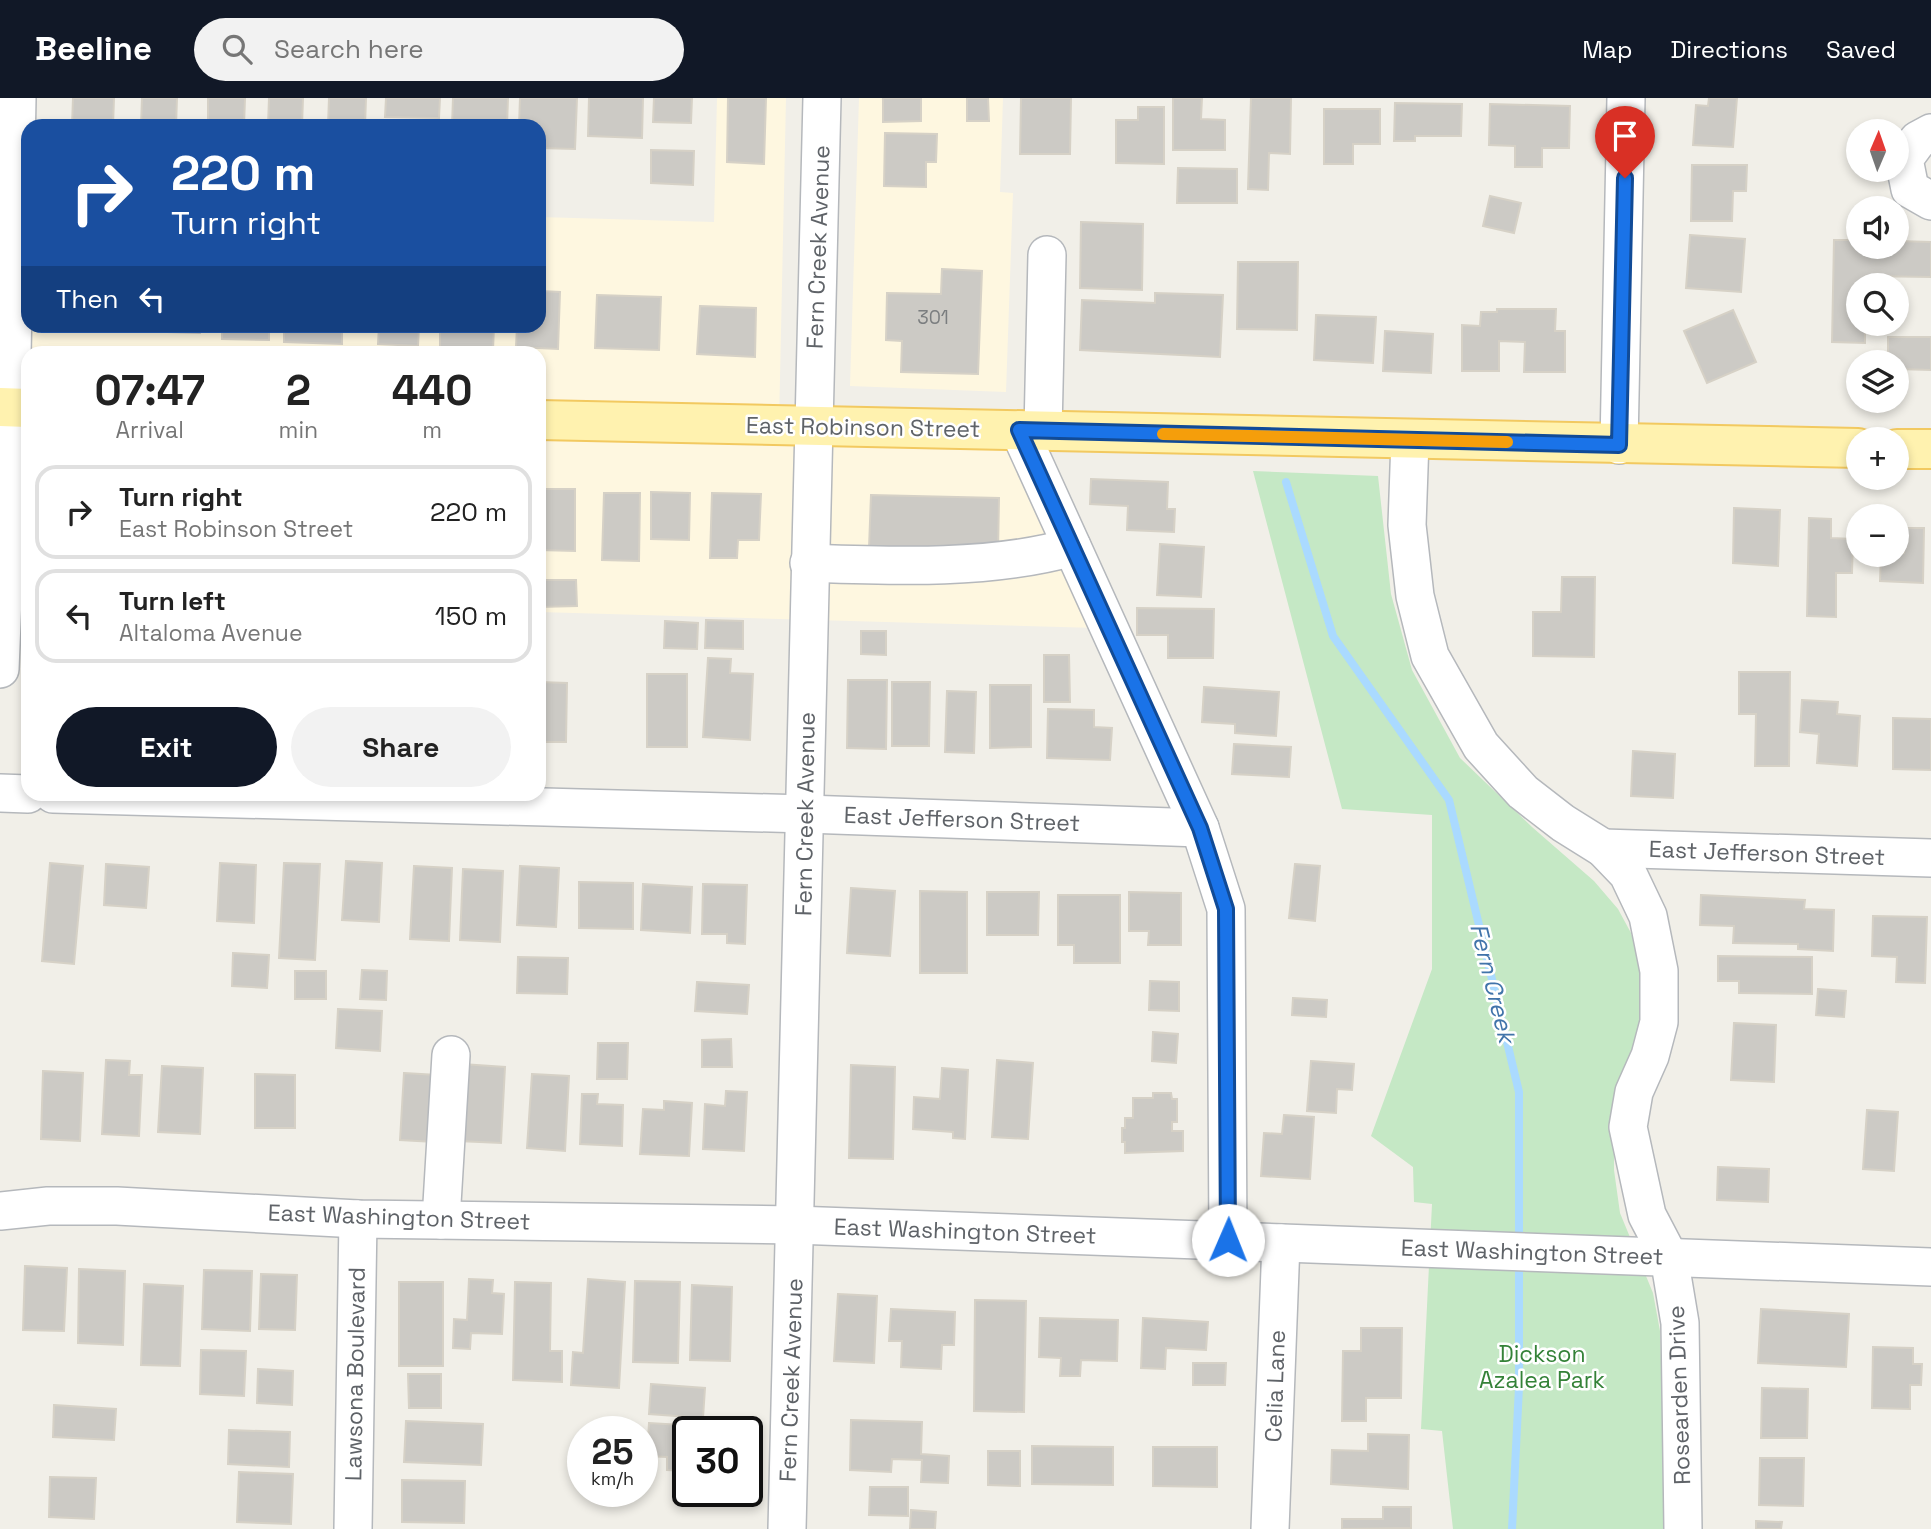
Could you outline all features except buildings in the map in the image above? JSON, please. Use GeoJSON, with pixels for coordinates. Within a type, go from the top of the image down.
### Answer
{"type":"FeatureCollection","features":[{"type":"Feature","properties":{"kind":"main road","name":"East Robinson Street"},"geometry":{"type":"LineString","coordinates":[[546,420],[1846,448]]}},
{"type":"Feature","properties":{"kind":"main road"},"geometry":{"type":"LineString","coordinates":[[1909,449],[1931,449]]}},
{"type":"Feature","properties":{"kind":"street"},"geometry":{"type":"LineString","coordinates":[[0,669],[9,569],[17,98]]}},
{"type":"Feature","properties":{"kind":"street","name":"Fern Creek Avenue"},"geometry":{"type":"LineString","coordinates":[[787,1529],[822,98]]}},
{"type":"Feature","properties":{"kind":"street"},"geometry":{"type":"LineString","coordinates":[[1619,445],[1626,98]]}},
{"type":"Feature","properties":{"kind":"street"},"geometry":{"type":"LineString","coordinates":[[1931,133],[1918,140],[1905,159],[1910,189],[1931,201]]}},
{"type":"Feature","properties":{"kind":"street"},"geometry":{"type":"LineString","coordinates":[[1047,255],[1031,430],[1072,547],[1200,828],[1226,909],[1228,1240]]}},
{"type":"Feature","properties":{"kind":"street","name":"Rosearden Drive"},"geometry":{"type":"LineString","coordinates":[[1410,440],[1407,526],[1415,596],[1430,656],[1480,746],[1523,792],[1563,823],[1603,848],[1628,874],[1648,916],[1659,971],[1659,1022],[1650,1056],[1634,1092],[1628,1127],[1647,1215],[1669,1257],[1679,1323],[1683,1529]]}},
{"type":"Feature","properties":{"kind":"street"},"geometry":{"type":"LineString","coordinates":[[809,563],[904,566],[1038,557],[1072,547]]}},
{"type":"Feature","properties":{"kind":"street"},"geometry":{"type":"LineString","coordinates":[[0,793],[21,794]]}},
{"type":"Feature","properties":{"kind":"street","name":"East Jefferson Street"},"geometry":{"type":"LineString","coordinates":[[317,801],[1200,828]]}},
{"type":"Feature","properties":{"kind":"street","name":"East Jefferson Street"},"geometry":{"type":"LineString","coordinates":[[1603,848],[1931,858]]}},
{"type":"Feature","properties":{"kind":"street"},"geometry":{"type":"LineString","coordinates":[[441,1220],[451,1055]]}},
{"type":"Feature","properties":{"kind":"street","name":"East Washington Street"},"geometry":{"type":"LineString","coordinates":[[0,1211],[48,1206],[117,1206],[358,1219],[795,1225],[1931,1267]]}},
{"type":"Feature","properties":{"kind":"street","name":"Lawsona Boulevard"},"geometry":{"type":"LineString","coordinates":[[353,1529],[358,1219]]}},
{"type":"Feature","properties":{"kind":"street","name":"Celia Lane"},"geometry":{"type":"LineString","coordinates":[[1270,1529],[1281,1243]]}},
{"type":"Feature","properties":{"kind":"shaded area"},"geometry":{"type":"Polygon","coordinates":[[[717,98],[786,98],[779,425],[1005,430],[1097,628],[546,612],[546,346],[26,346],[27,333],[546,333],[546,217],[714,222],[717,98]]]}},
{"type":"Feature","properties":{"kind":"shaded area"},"geometry":{"type":"Polygon","coordinates":[[[859,98],[1003,98],[1000,192],[1013,193],[1006,392],[850,386],[859,98]]]}},
{"type":"Feature","properties":{"kind":"shaded area"},"geometry":{"type":"Polygon","coordinates":[[[21,394],[21,598],[0,597],[21,394]]]}},
{"type":"Feature","properties":{"kind":"green space","name":"Dickson Azalea Park"},"geometry":{"type":"Polygon","coordinates":[[[1253,471],[1378,476],[1391,594],[1412,670],[1460,758],[1532,827],[1594,881],[1618,909],[1631,933],[1641,968],[1641,1032],[1614,1133],[1614,1170],[1620,1213],[1653,1293],[1660,1331],[1665,1484],[1663,1529],[1453,1529],[1442,1431],[1421,1429],[1432,1204],[1414,1202],[1413,1167],[1371,1136],[1432,969],[1432,815],[1342,809],[1253,471]]]}},
{"type":"Feature","properties":{"kind":"waterway","name":"Fern Creek"},"geometry":{"type":"LineString","coordinates":[[1286,482],[1333,636],[1449,800],[1519,1092],[1519,1242]]}},
{"type":"Feature","properties":{"kind":"waterway","name":"Fern Creek"},"geometry":{"type":"LineString","coordinates":[[1512,1529],[1519,1387],[1519,1262]]}},
{"type":"Feature","properties":{"kind":"slow traffic"},"geometry":{"type":"LineString","coordinates":[[1163,434],[1507,442]]}},
{"type":"Feature","properties":{"kind":"route"},"geometry":{"type":"LineString","coordinates":[[1228,1240],[1226,909],[1200,828],[1019,430],[1619,445],[1625,178]]}}]}
